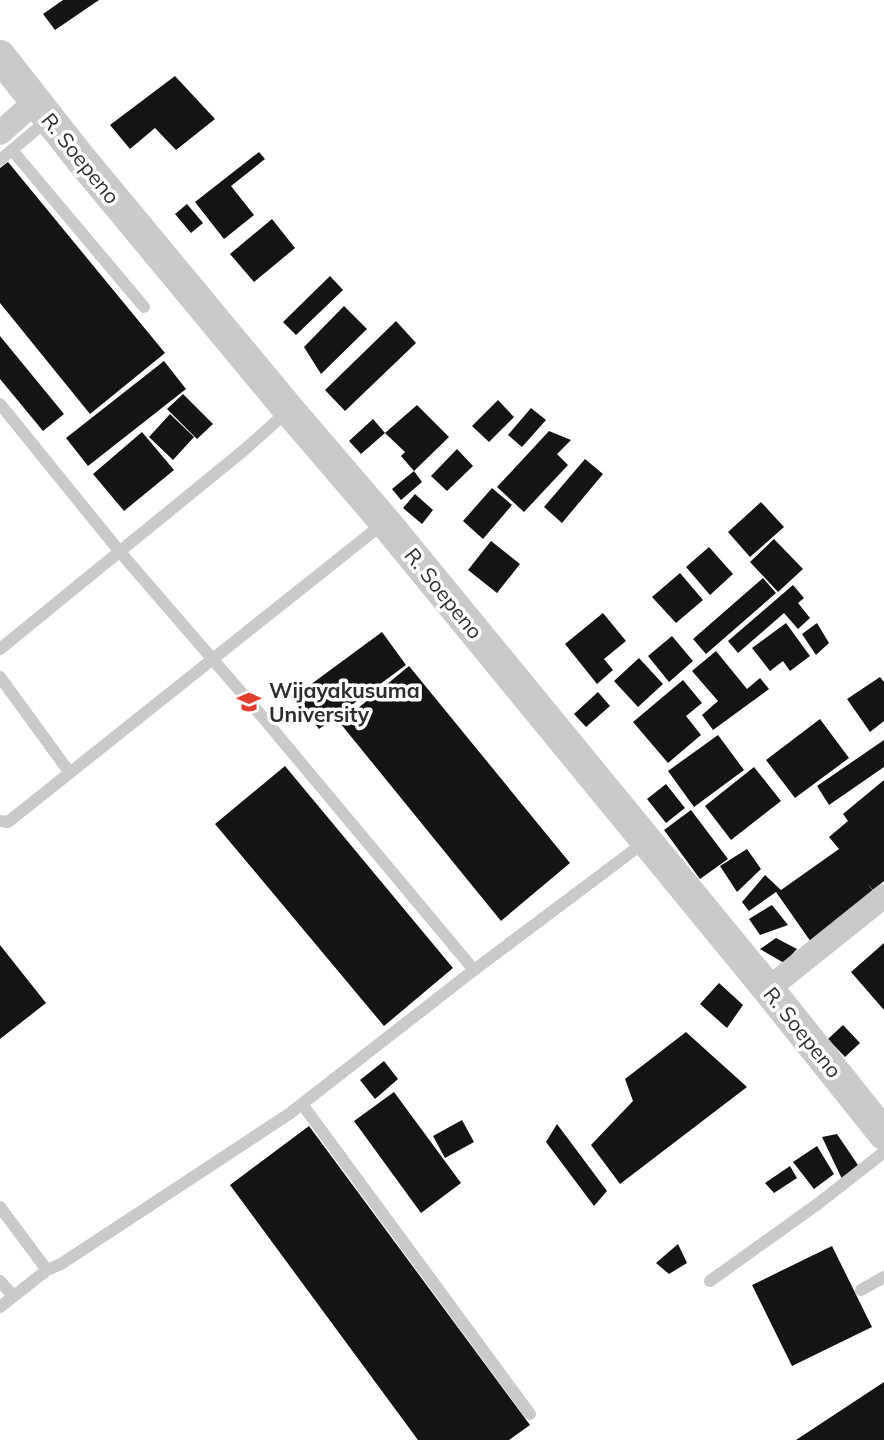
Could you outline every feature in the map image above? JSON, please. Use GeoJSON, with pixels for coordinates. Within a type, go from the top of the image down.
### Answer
{"type":"FeatureCollection","features":[{"type":"Feature","properties":{"kind":"street","name":"R. Soepeno"},"geometry":{"type":"LineString","coordinates":[[0,56],[80,158],[385,522],[884,1134]]}},
{"type":"Feature","properties":{"kind":"street"},"geometry":{"type":"LineString","coordinates":[[6,141],[43,110]]}},
{"type":"Feature","properties":{"kind":"street"},"geometry":{"type":"LineString","coordinates":[[768,989],[884,896]]}},
{"type":"Feature","properties":{"kind":"lane"},"geometry":{"type":"LineString","coordinates":[[0,160],[6,141]]}},
{"type":"Feature","properties":{"kind":"lane"},"geometry":{"type":"LineString","coordinates":[[6,141],[144,307]]}},
{"type":"Feature","properties":{"kind":"lane"},"geometry":{"type":"LineString","coordinates":[[0,404],[120,552],[474,970]]}},
{"type":"Feature","properties":{"kind":"lane"},"geometry":{"type":"LineString","coordinates":[[0,649],[243,452],[289,410]]}},
{"type":"Feature","properties":{"kind":"lane"},"geometry":{"type":"LineString","coordinates":[[0,821],[8,822],[385,522]]}},
{"type":"Feature","properties":{"kind":"lane"},"geometry":{"type":"LineString","coordinates":[[0,677],[70,773]]}},
{"type":"Feature","properties":{"kind":"lane"},"geometry":{"type":"LineString","coordinates":[[0,1307],[47,1270],[157,1202],[302,1104],[646,841]]}},
{"type":"Feature","properties":{"kind":"lane"},"geometry":{"type":"LineString","coordinates":[[302,1104],[530,1413]]}},
{"type":"Feature","properties":{"kind":"lane"},"geometry":{"type":"LineString","coordinates":[[710,1281],[819,1203],[884,1152]]}},
{"type":"Feature","properties":{"kind":"lane"},"geometry":{"type":"LineString","coordinates":[[0,1207],[47,1270]]}},
{"type":"Feature","properties":{"kind":"lane"},"geometry":{"type":"LineString","coordinates":[[861,1290],[884,1277]]}},
{"type":"Feature","properties":{"kind":"lane"},"geometry":{"type":"LineString","coordinates":[[0,1281],[13,1296]]}},
{"type":"Feature","properties":{"kind":"building"},"geometry":{"type":"Polygon","coordinates":[[[63,0],[99,0],[55,30],[43,14],[63,0]]]}},
{"type":"Feature","properties":{"kind":"building"},"geometry":{"type":"Polygon","coordinates":[[[175,76],[215,119],[176,150],[155,128],[130,149],[110,125],[175,76]]]}},
{"type":"Feature","properties":{"kind":"building"},"geometry":{"type":"Polygon","coordinates":[[[259,152],[265,159],[231,186],[254,215],[224,239],[195,202],[259,152]]]}},
{"type":"Feature","properties":{"kind":"building"},"geometry":{"type":"Polygon","coordinates":[[[8,162],[165,353],[90,414],[0,303],[0,168],[8,162]]]}},
{"type":"Feature","properties":{"kind":"building"},"geometry":{"type":"Polygon","coordinates":[[[187,204],[203,223],[191,233],[175,214],[187,204]]]}},
{"type":"Feature","properties":{"kind":"building"},"geometry":{"type":"Polygon","coordinates":[[[272,219],[295,248],[254,282],[230,254],[272,219]]]}},
{"type":"Feature","properties":{"kind":"building"},"geometry":{"type":"Polygon","coordinates":[[[330,276],[343,290],[296,335],[283,322],[330,276]]]}},
{"type":"Feature","properties":{"kind":"building"},"geometry":{"type":"Polygon","coordinates":[[[344,306],[367,329],[321,374],[304,347],[344,306]]]}},
{"type":"Feature","properties":{"kind":"building"},"geometry":{"type":"Polygon","coordinates":[[[396,321],[416,343],[345,411],[325,390],[396,321]]]}},
{"type":"Feature","properties":{"kind":"building"},"geometry":{"type":"Polygon","coordinates":[[[0,336],[64,414],[43,431],[0,379],[0,336]]]}},
{"type":"Feature","properties":{"kind":"building"},"geometry":{"type":"Polygon","coordinates":[[[164,361],[186,389],[88,466],[66,438],[164,361]]]}},
{"type":"Feature","properties":{"kind":"building"},"geometry":{"type":"Polygon","coordinates":[[[183,394],[213,424],[197,439],[167,409],[183,394]]]}},
{"type":"Feature","properties":{"kind":"building"},"geometry":{"type":"Polygon","coordinates":[[[498,400],[514,417],[489,442],[472,426],[498,400]]]}},
{"type":"Feature","properties":{"kind":"building"},"geometry":{"type":"Polygon","coordinates":[[[417,405],[449,437],[414,471],[401,456],[405,452],[385,433],[417,405]]]}},
{"type":"Feature","properties":{"kind":"building"},"geometry":{"type":"Polygon","coordinates":[[[531,408],[546,420],[522,447],[508,435],[531,408]]]}},
{"type":"Feature","properties":{"kind":"building"},"geometry":{"type":"Polygon","coordinates":[[[170,414],[194,437],[173,460],[149,437],[170,414]]]}},
{"type":"Feature","properties":{"kind":"building"},"geometry":{"type":"Polygon","coordinates":[[[373,419],[385,433],[361,454],[349,441],[373,419]]]}},
{"type":"Feature","properties":{"kind":"building"},"geometry":{"type":"Polygon","coordinates":[[[549,431],[571,440],[557,454],[568,465],[524,512],[497,487],[549,431]]]}},
{"type":"Feature","properties":{"kind":"building"},"geometry":{"type":"Polygon","coordinates":[[[142,432],[174,470],[124,511],[93,474],[142,432]]]}},
{"type":"Feature","properties":{"kind":"building"},"geometry":{"type":"Polygon","coordinates":[[[457,449],[473,466],[447,491],[431,476],[457,449]]]}},
{"type":"Feature","properties":{"kind":"building"},"geometry":{"type":"Polygon","coordinates":[[[585,459],[603,474],[562,523],[544,507],[585,459]]]}},
{"type":"Feature","properties":{"kind":"building"},"geometry":{"type":"Polygon","coordinates":[[[414,471],[422,482],[401,500],[392,489],[414,471]]]}},
{"type":"Feature","properties":{"kind":"building"},"geometry":{"type":"Polygon","coordinates":[[[492,488],[512,505],[483,539],[463,521],[492,488]]]}},
{"type":"Feature","properties":{"kind":"building"},"geometry":{"type":"Polygon","coordinates":[[[415,494],[433,510],[422,524],[403,508],[415,494]]]}},
{"type":"Feature","properties":{"kind":"building"},"geometry":{"type":"Polygon","coordinates":[[[761,502],[784,527],[750,557],[728,532],[761,502]]]}},
{"type":"Feature","properties":{"kind":"building"},"geometry":{"type":"Polygon","coordinates":[[[774,539],[803,569],[778,592],[750,562],[774,539]]]}},
{"type":"Feature","properties":{"kind":"building"},"geometry":{"type":"Polygon","coordinates":[[[491,541],[520,564],[497,593],[468,570],[491,541]]]}},
{"type":"Feature","properties":{"kind":"building"},"geometry":{"type":"Polygon","coordinates":[[[709,547],[733,574],[710,595],[686,567],[709,547]]]}},
{"type":"Feature","properties":{"kind":"building"},"geometry":{"type":"Polygon","coordinates":[[[680,573],[703,600],[676,623],[652,597],[680,573]]]}},
{"type":"Feature","properties":{"kind":"building"},"geometry":{"type":"Polygon","coordinates":[[[763,578],[776,593],[706,654],[693,639],[763,578]]]}},
{"type":"Feature","properties":{"kind":"building"},"geometry":{"type":"Polygon","coordinates":[[[793,585],[804,598],[798,603],[810,618],[798,629],[784,613],[738,653],[728,641],[793,585]]]}},
{"type":"Feature","properties":{"kind":"building"},"geometry":{"type":"Polygon","coordinates":[[[603,613],[626,641],[604,659],[613,670],[597,684],[565,644],[603,613]]]}},
{"type":"Feature","properties":{"kind":"building"},"geometry":{"type":"Polygon","coordinates":[[[786,623],[810,656],[790,671],[783,661],[770,671],[752,648],[786,623]]]}},
{"type":"Feature","properties":{"kind":"building"},"geometry":{"type":"Polygon","coordinates":[[[817,623],[829,643],[816,655],[802,634],[817,623]]]}},
{"type":"Feature","properties":{"kind":"building"},"geometry":{"type":"Polygon","coordinates":[[[382,632],[406,665],[319,729],[295,696],[382,632]]]}},
{"type":"Feature","properties":{"kind":"building"},"geometry":{"type":"Polygon","coordinates":[[[672,636],[693,661],[669,682],[648,656],[672,636]]]}},
{"type":"Feature","properties":{"kind":"building"},"geometry":{"type":"Polygon","coordinates":[[[716,651],[747,689],[760,678],[769,689],[713,730],[702,715],[718,701],[692,671],[716,651]]]}},
{"type":"Feature","properties":{"kind":"building"},"geometry":{"type":"Polygon","coordinates":[[[639,658],[663,684],[638,707],[614,681],[639,658]]]}},
{"type":"Feature","properties":{"kind":"building"},"geometry":{"type":"Polygon","coordinates":[[[409,666],[570,863],[501,921],[340,723],[409,666]]]}},
{"type":"Feature","properties":{"kind":"building"},"geometry":{"type":"Polygon","coordinates":[[[880,677],[884,682],[884,721],[870,732],[847,699],[880,677]]]}},
{"type":"Feature","properties":{"kind":"building"},"geometry":{"type":"Polygon","coordinates":[[[683,680],[702,703],[686,716],[701,735],[668,763],[633,722],[683,680]]]}},
{"type":"Feature","properties":{"kind":"building"},"geometry":{"type":"Polygon","coordinates":[[[598,692],[610,706],[586,727],[574,714],[598,692]]]}},
{"type":"Feature","properties":{"kind":"building"},"geometry":{"type":"Polygon","coordinates":[[[820,719],[849,758],[795,798],[766,760],[820,719]]]}},
{"type":"Feature","properties":{"kind":"building"},"geometry":{"type":"Polygon","coordinates":[[[718,735],[744,770],[694,807],[668,771],[718,735]]]}},
{"type":"Feature","properties":{"kind":"building"},"geometry":{"type":"Polygon","coordinates":[[[884,740],[884,767],[829,805],[817,786],[884,740]]]}},
{"type":"Feature","properties":{"kind":"building"},"geometry":{"type":"Polygon","coordinates":[[[285,766],[453,968],[384,1026],[215,824],[285,766]]]}},
{"type":"Feature","properties":{"kind":"building"},"geometry":{"type":"Polygon","coordinates":[[[754,767],[781,801],[731,840],[705,806],[754,767]]]}},
{"type":"Feature","properties":{"kind":"building"},"geometry":{"type":"Polygon","coordinates":[[[884,780],[884,881],[873,890],[867,883],[877,896],[811,942],[776,892],[749,911],[742,902],[765,875],[781,890],[839,849],[829,837],[848,821],[843,814],[884,780]]]}},
{"type":"Feature","properties":{"kind":"building"},"geometry":{"type":"Polygon","coordinates":[[[666,784],[685,808],[666,823],[647,799],[666,784]]]}},
{"type":"Feature","properties":{"kind":"building"},"geometry":{"type":"Polygon","coordinates":[[[691,810],[728,859],[700,879],[664,830],[691,810]]]}},
{"type":"Feature","properties":{"kind":"building"},"geometry":{"type":"Polygon","coordinates":[[[747,849],[761,869],[737,892],[720,866],[747,849]]]}},
{"type":"Feature","properties":{"kind":"building"},"geometry":{"type":"Polygon","coordinates":[[[772,905],[788,925],[760,935],[749,919],[772,905]]]}},
{"type":"Feature","properties":{"kind":"building"},"geometry":{"type":"Polygon","coordinates":[[[776,938],[797,949],[784,963],[760,949],[776,938]]]}},
{"type":"Feature","properties":{"kind":"building"},"geometry":{"type":"Polygon","coordinates":[[[884,943],[884,1010],[851,972],[884,943]]]}},
{"type":"Feature","properties":{"kind":"building"},"geometry":{"type":"Polygon","coordinates":[[[0,945],[46,1003],[0,1039],[0,945]]]}},
{"type":"Feature","properties":{"kind":"building"},"geometry":{"type":"Polygon","coordinates":[[[719,983],[743,1005],[727,1028],[700,1004],[719,983]]]}},
{"type":"Feature","properties":{"kind":"building"},"geometry":{"type":"Polygon","coordinates":[[[843,1025],[860,1043],[845,1057],[828,1039],[843,1025]]]}},
{"type":"Feature","properties":{"kind":"building"},"geometry":{"type":"Polygon","coordinates":[[[686,1032],[747,1087],[620,1184],[591,1145],[633,1101],[625,1079],[686,1032]]]}},
{"type":"Feature","properties":{"kind":"building"},"geometry":{"type":"Polygon","coordinates":[[[384,1061],[398,1079],[375,1099],[360,1080],[384,1061]]]}},
{"type":"Feature","properties":{"kind":"building"},"geometry":{"type":"Polygon","coordinates":[[[394,1092],[461,1183],[421,1213],[354,1121],[394,1092]]]}},
{"type":"Feature","properties":{"kind":"building"},"geometry":{"type":"Polygon","coordinates":[[[462,1120],[474,1142],[445,1158],[433,1136],[462,1120]]]}},
{"type":"Feature","properties":{"kind":"building"},"geometry":{"type":"Polygon","coordinates":[[[557,1124],[607,1191],[594,1206],[546,1142],[557,1124]]]}},
{"type":"Feature","properties":{"kind":"building"},"geometry":{"type":"Polygon","coordinates":[[[309,1126],[530,1425],[509,1440],[418,1440],[230,1185],[309,1126]]]}},
{"type":"Feature","properties":{"kind":"building"},"geometry":{"type":"Polygon","coordinates":[[[837,1134],[860,1168],[842,1179],[822,1137],[837,1134]]]}},
{"type":"Feature","properties":{"kind":"building"},"geometry":{"type":"Polygon","coordinates":[[[817,1146],[834,1174],[814,1189],[793,1162],[817,1146]]]}},
{"type":"Feature","properties":{"kind":"building"},"geometry":{"type":"Polygon","coordinates":[[[790,1166],[797,1178],[774,1193],[765,1183],[790,1166]]]}},
{"type":"Feature","properties":{"kind":"building"},"geometry":{"type":"Polygon","coordinates":[[[678,1244],[687,1263],[669,1274],[656,1263],[678,1244]]]}},
{"type":"Feature","properties":{"kind":"building"},"geometry":{"type":"Polygon","coordinates":[[[832,1246],[872,1327],[792,1366],[752,1285],[832,1246]]]}},
{"type":"Feature","properties":{"kind":"building"},"geometry":{"type":"Polygon","coordinates":[[[884,1382],[884,1440],[796,1440],[884,1382]]]}},
{"type":"Feature","properties":{"kind":"place","name":"Wijayakusuma University"},"geometry":{"type":"Point","coordinates":[249,702]}}]}
